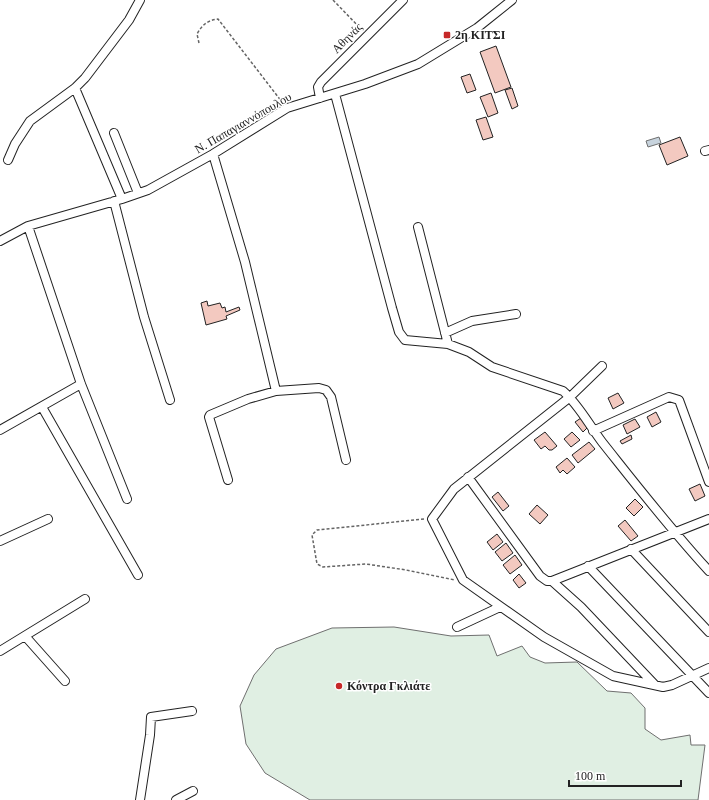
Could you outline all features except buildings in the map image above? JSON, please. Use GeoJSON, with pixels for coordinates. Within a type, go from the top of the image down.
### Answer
{"type":"FeatureCollection","features":[{"type":"Feature","properties":{"kind":"street"},"geometry":{"type":"LineString","coordinates":[[8,160],[15,144],[30,121],[85,78],[130,20],[140,0]]}},
{"type":"Feature","properties":{"kind":"street","name":"Αθηνάς"},"geometry":{"type":"LineString","coordinates":[[320,98],[318,87],[321,82],[404,0]]}},
{"type":"Feature","properties":{"kind":"street","name":"Ν. Παπαγιαννόπουλου"},"geometry":{"type":"LineString","coordinates":[[0,241],[28,226],[138,193],[213,154],[287,108],[336,94],[418,64],[477,28],[512,0]]}},
{"type":"Feature","properties":{"kind":"street"},"geometry":{"type":"LineString","coordinates":[[74,88],[118,200],[144,317],[170,400]]}},
{"type":"Feature","properties":{"kind":"street"},"geometry":{"type":"LineString","coordinates":[[336,94],[399,332],[405,340],[448,344],[469,352],[492,367],[563,391],[570,397],[593,430],[673,532],[709,571]]}},
{"type":"Feature","properties":{"kind":"street"},"geometry":{"type":"LineString","coordinates":[[114,133],[138,193]]}},
{"type":"Feature","properties":{"kind":"street"},"geometry":{"type":"LineString","coordinates":[[213,154],[245,262],[276,391]]}},
{"type":"Feature","properties":{"kind":"street"},"geometry":{"type":"LineString","coordinates":[[28,226],[81,384],[127,499]]}},
{"type":"Feature","properties":{"kind":"street"},"geometry":{"type":"LineString","coordinates":[[418,227],[448,344]]}},
{"type":"Feature","properties":{"kind":"street"},"geometry":{"type":"LineString","coordinates":[[445,333],[472,321],[516,314]]}},
{"type":"Feature","properties":{"kind":"street"},"geometry":{"type":"LineString","coordinates":[[602,366],[570,397],[454,489],[432,519],[463,580],[544,637],[613,676],[663,687],[672,685],[709,668]]}},
{"type":"Feature","properties":{"kind":"street"},"geometry":{"type":"LineString","coordinates":[[0,430],[81,384]]}},
{"type":"Feature","properties":{"kind":"street"},"geometry":{"type":"LineString","coordinates":[[228,480],[209,417],[210,415],[248,399],[276,391],[319,388],[326,390],[331,397],[346,460]]}},
{"type":"Feature","properties":{"kind":"street"},"geometry":{"type":"LineString","coordinates":[[593,430],[669,397],[679,400],[709,482]]}},
{"type":"Feature","properties":{"kind":"street"},"geometry":{"type":"LineString","coordinates":[[42,407],[138,575]]}},
{"type":"Feature","properties":{"kind":"street"},"geometry":{"type":"LineString","coordinates":[[468,477],[540,576],[547,581],[552,581],[709,518]]}},
{"type":"Feature","properties":{"kind":"street"},"geometry":{"type":"LineString","coordinates":[[0,541],[48,519]]}},
{"type":"Feature","properties":{"kind":"street"},"geometry":{"type":"LineString","coordinates":[[631,549],[709,632]]}},
{"type":"Feature","properties":{"kind":"street"},"geometry":{"type":"LineString","coordinates":[[588,566],[709,693]]}},
{"type":"Feature","properties":{"kind":"street"},"geometry":{"type":"LineString","coordinates":[[552,581],[586,613],[655,685]]}},
{"type":"Feature","properties":{"kind":"street"},"geometry":{"type":"LineString","coordinates":[[0,651],[85,599]]}},
{"type":"Feature","properties":{"kind":"street"},"geometry":{"type":"LineString","coordinates":[[457,627],[500,607]]}},
{"type":"Feature","properties":{"kind":"street"},"geometry":{"type":"LineString","coordinates":[[25,636],[65,681]]}},
{"type":"Feature","properties":{"kind":"street"},"geometry":{"type":"LineString","coordinates":[[140,800],[150,735],[151,717],[192,711]]}},
{"type":"Feature","properties":{"kind":"street"},"geometry":{"type":"LineString","coordinates":[[176,800],[194,792]]}},
{"type":"Feature","properties":{"kind":"path"},"geometry":{"type":"LineString","coordinates":[[333,0],[367,35]]}},
{"type":"Feature","properties":{"kind":"path"},"geometry":{"type":"LineString","coordinates":[[199,43],[197,34],[202,26],[210,20],[218,19],[287,108]]}},
{"type":"Feature","properties":{"kind":"path"},"geometry":{"type":"LineString","coordinates":[[432,519],[317,530],[312,535],[317,564],[323,567],[366,564],[455,580],[463,580]]}},
{"type":"Feature","properties":{"kind":"green space"},"geometry":{"type":"Polygon","coordinates":[[[394,627],[451,636],[489,635],[497,656],[522,646],[530,657],[545,663],[577,662],[607,691],[631,693],[645,708],[645,729],[661,740],[690,735],[691,745],[705,745],[698,800],[310,800],[265,773],[246,744],[240,706],[254,675],[276,649],[332,628],[394,627]]]}},
{"type":"Feature","properties":{"kind":"shaded area"},"geometry":{"type":"Polygon","coordinates":[[[659,137],[661,143],[648,147],[646,141],[659,137]]]}},
{"type":"Feature","properties":{"kind":"place","name":"2η ΚΙΤΣΙ"},"geometry":{"type":"Point","coordinates":[447,35]}},
{"type":"Feature","properties":{"kind":"place","name":"Κόντρα Γκλιάτε"},"geometry":{"type":"Point","coordinates":[339,686]}}]}
